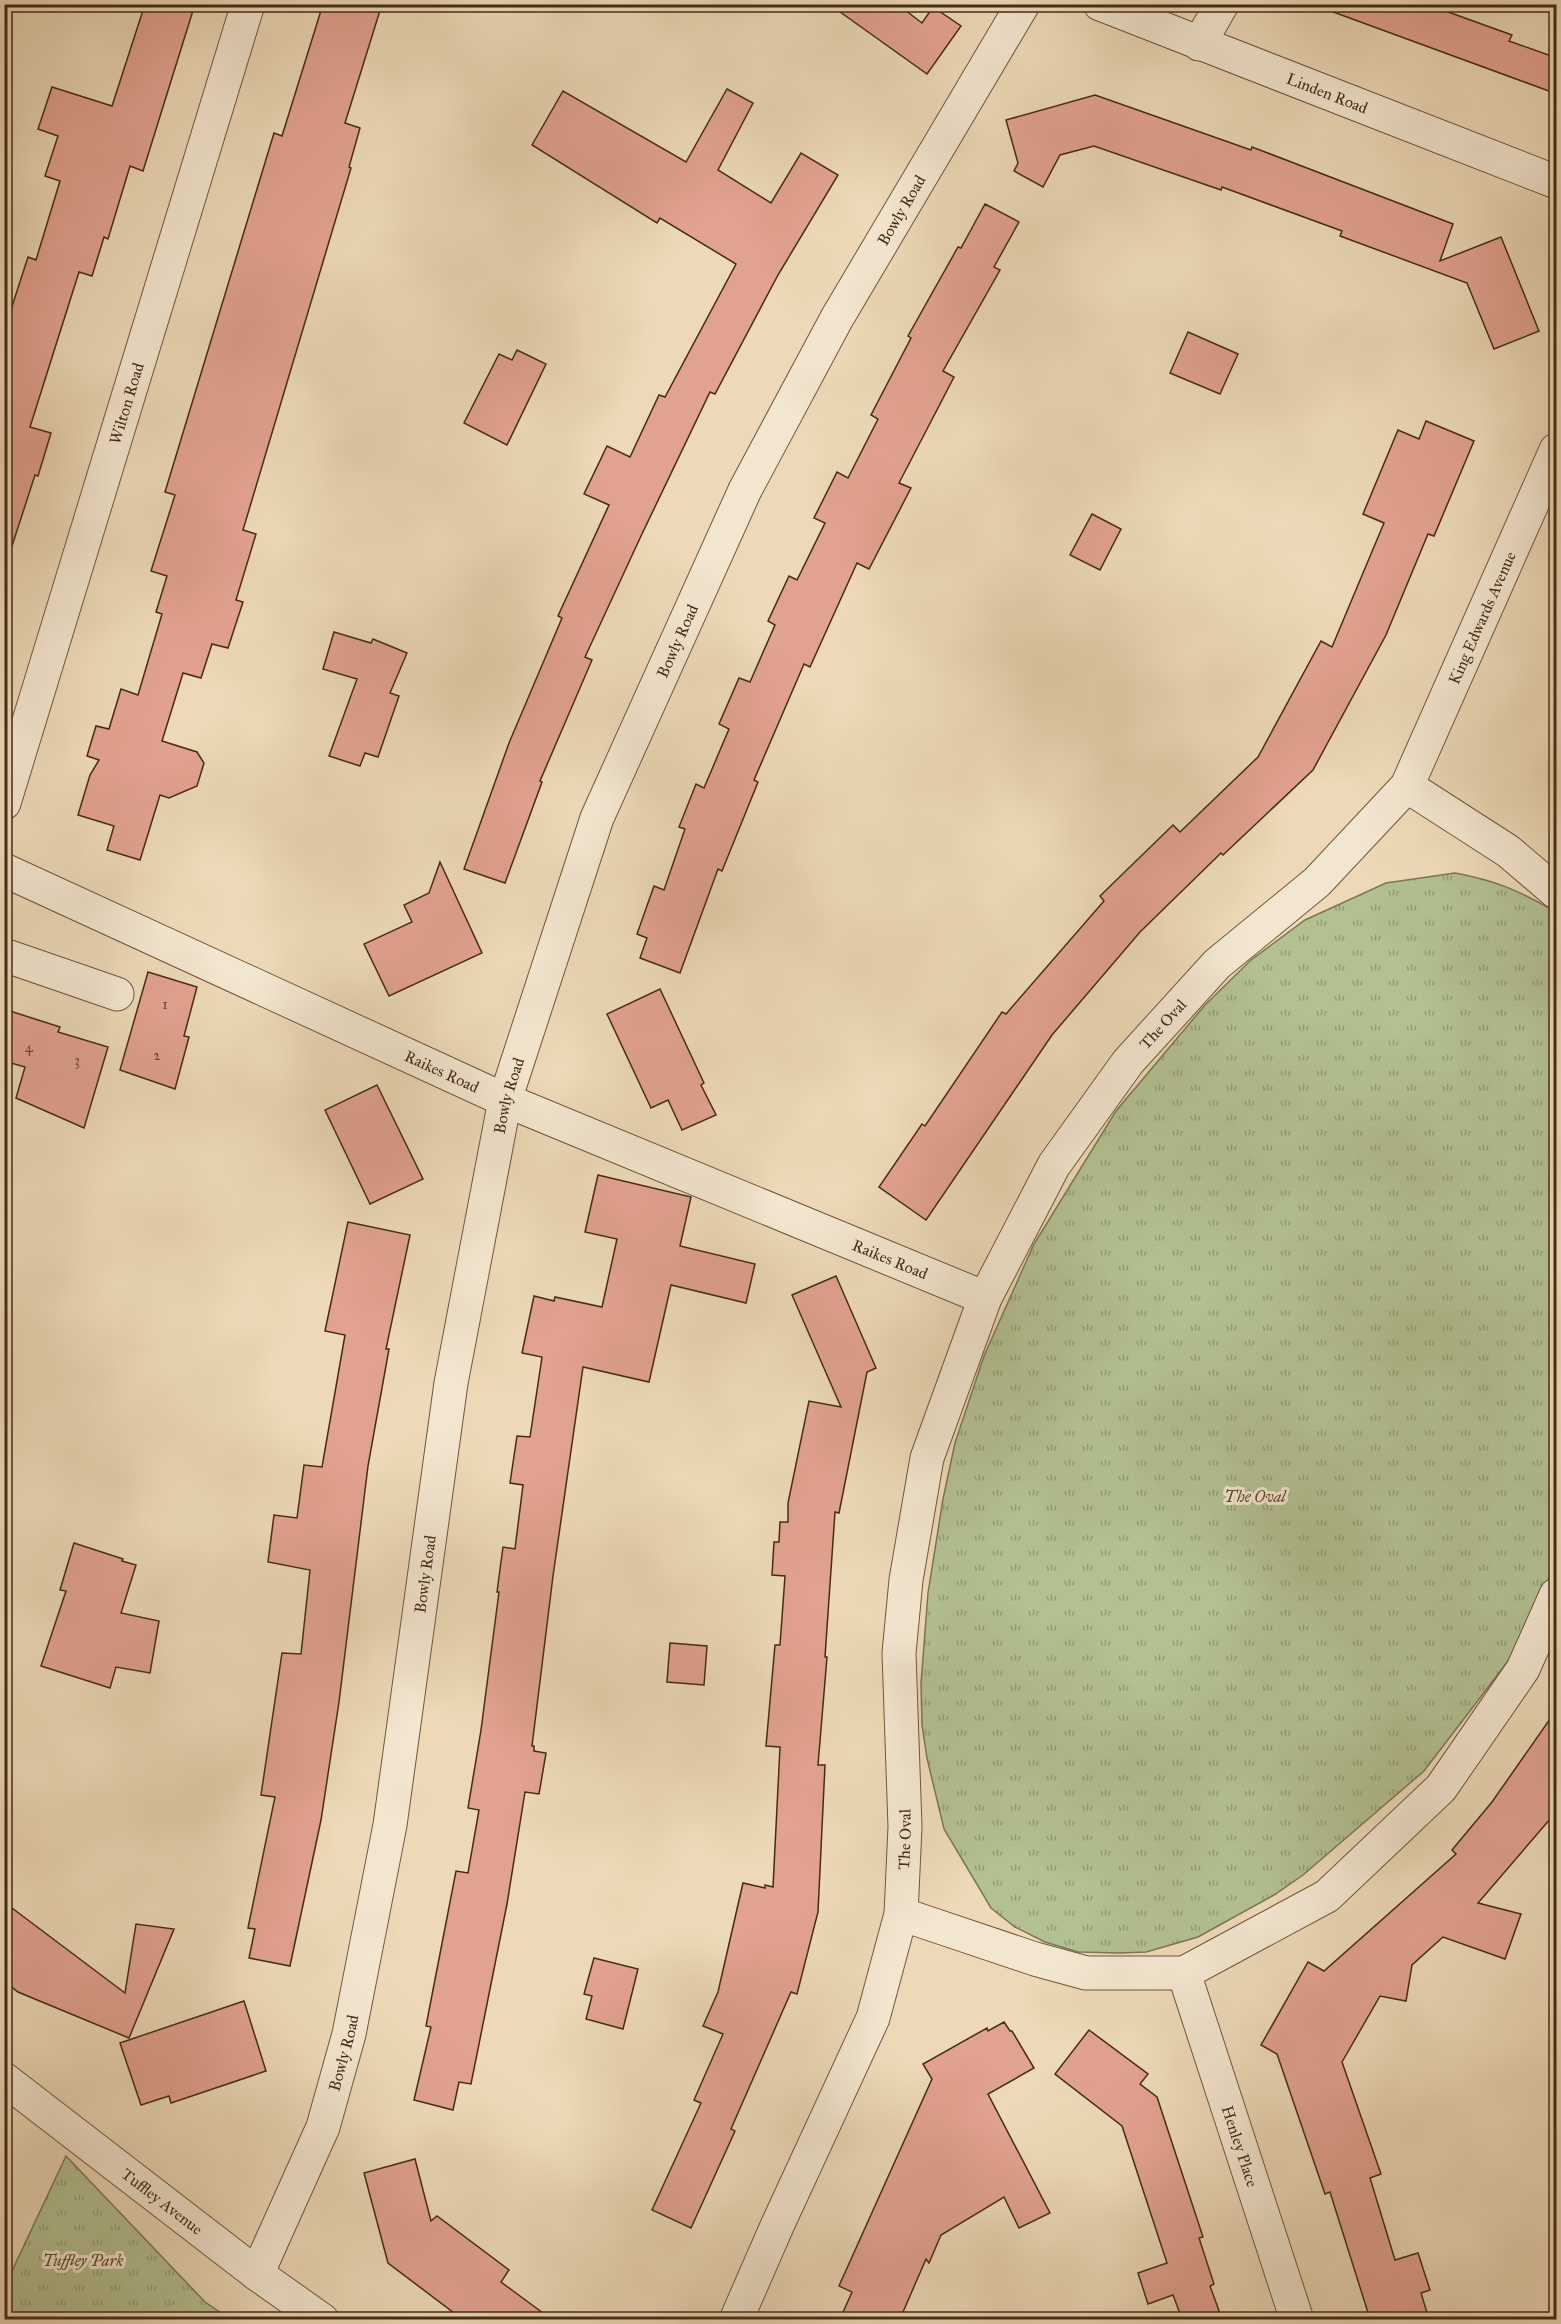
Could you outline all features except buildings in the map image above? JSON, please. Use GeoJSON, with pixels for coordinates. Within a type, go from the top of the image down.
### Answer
{"type":"FeatureCollection","features":[{"type":"Feature","properties":{"kind":"street","name":"Wilton Road"},"geometry":{"type":"LineString","coordinates":[[4,802],[248,4]]}},
{"type":"Feature","properties":{"kind":"street","name":"Bowly Road"},"geometry":{"type":"LineString","coordinates":[[257,2274],[323,2127],[349,2034],[390,1825],[451,1383],[505,1100],[597,818],[745,490],[837,318],[1023,4]]}},
{"type":"Feature","properties":{"kind":"street","name":"Linden Road"},"geometry":{"type":"LineString","coordinates":[[1100,4],[1557,182]]}},
{"type":"Feature","properties":{"kind":"street"},"geometry":{"type":"LineString","coordinates":[[1199,44],[1222,4]]}},
{"type":"Feature","properties":{"kind":"street","name":"King Edwards Avenue"},"geometry":{"type":"LineString","coordinates":[[1407,786],[1557,450]]}},
{"type":"Feature","properties":{"kind":"street"},"geometry":{"type":"LineString","coordinates":[[1407,786],[1508,851],[1557,892]]}},
{"type":"Feature","properties":{"kind":"street","name":"The Oval"},"geometry":{"type":"LineString","coordinates":[[736,2319],[873,2018],[901,1914],[904,1827],[898,1653],[906,1580],[927,1458],[985,1298],[1054,1165],[1128,1062],[1217,964],[1317,882],[1407,786]]}},
{"type":"Feature","properties":{"kind":"street","name":"Raikes Road"},"geometry":{"type":"LineString","coordinates":[[4,870],[505,1100],[985,1298]]}},
{"type":"Feature","properties":{"kind":"street"},"geometry":{"type":"LineString","coordinates":[[4,955],[117,994]]}},
{"type":"Feature","properties":{"kind":"street"},"geometry":{"type":"LineString","coordinates":[[901,1914],[1035,1959],[1086,1973],[1184,1973],[1327,1896],[1441,1788],[1523,1669],[1557,1595]]}},
{"type":"Feature","properties":{"kind":"street","name":"Henley Place"},"geometry":{"type":"LineString","coordinates":[[1184,1973],[1297,2319]]}},
{"type":"Feature","properties":{"kind":"street","name":"Tuffley Avenue"},"geometry":{"type":"LineString","coordinates":[[4,2079],[257,2274],[321,2319]]}},
{"type":"Feature","properties":{"kind":"green space","name":"The Oval"},"geometry":{"type":"Polygon","coordinates":[[[1455,873],[1508,888],[1556,912],[1556,1563],[1515,1652],[1424,1771],[1303,1875],[1274,1895],[1198,1937],[1146,1952],[1078,1952],[1045,1942],[1015,1927],[991,1908],[944,1829],[927,1758],[922,1725],[921,1684],[928,1593],[943,1499],[955,1443],[984,1356],[1034,1244],[1116,1111],[1205,1005],[1251,960],[1305,920],[1386,883],[1455,873]]]}},
{"type":"Feature","properties":{"kind":"green space","name":"Tuffley Park"},"geometry":{"type":"Polygon","coordinates":[[[66,2156],[205,2302],[230,2319],[5,2319],[5,2286],[66,2156]]]}}]}
